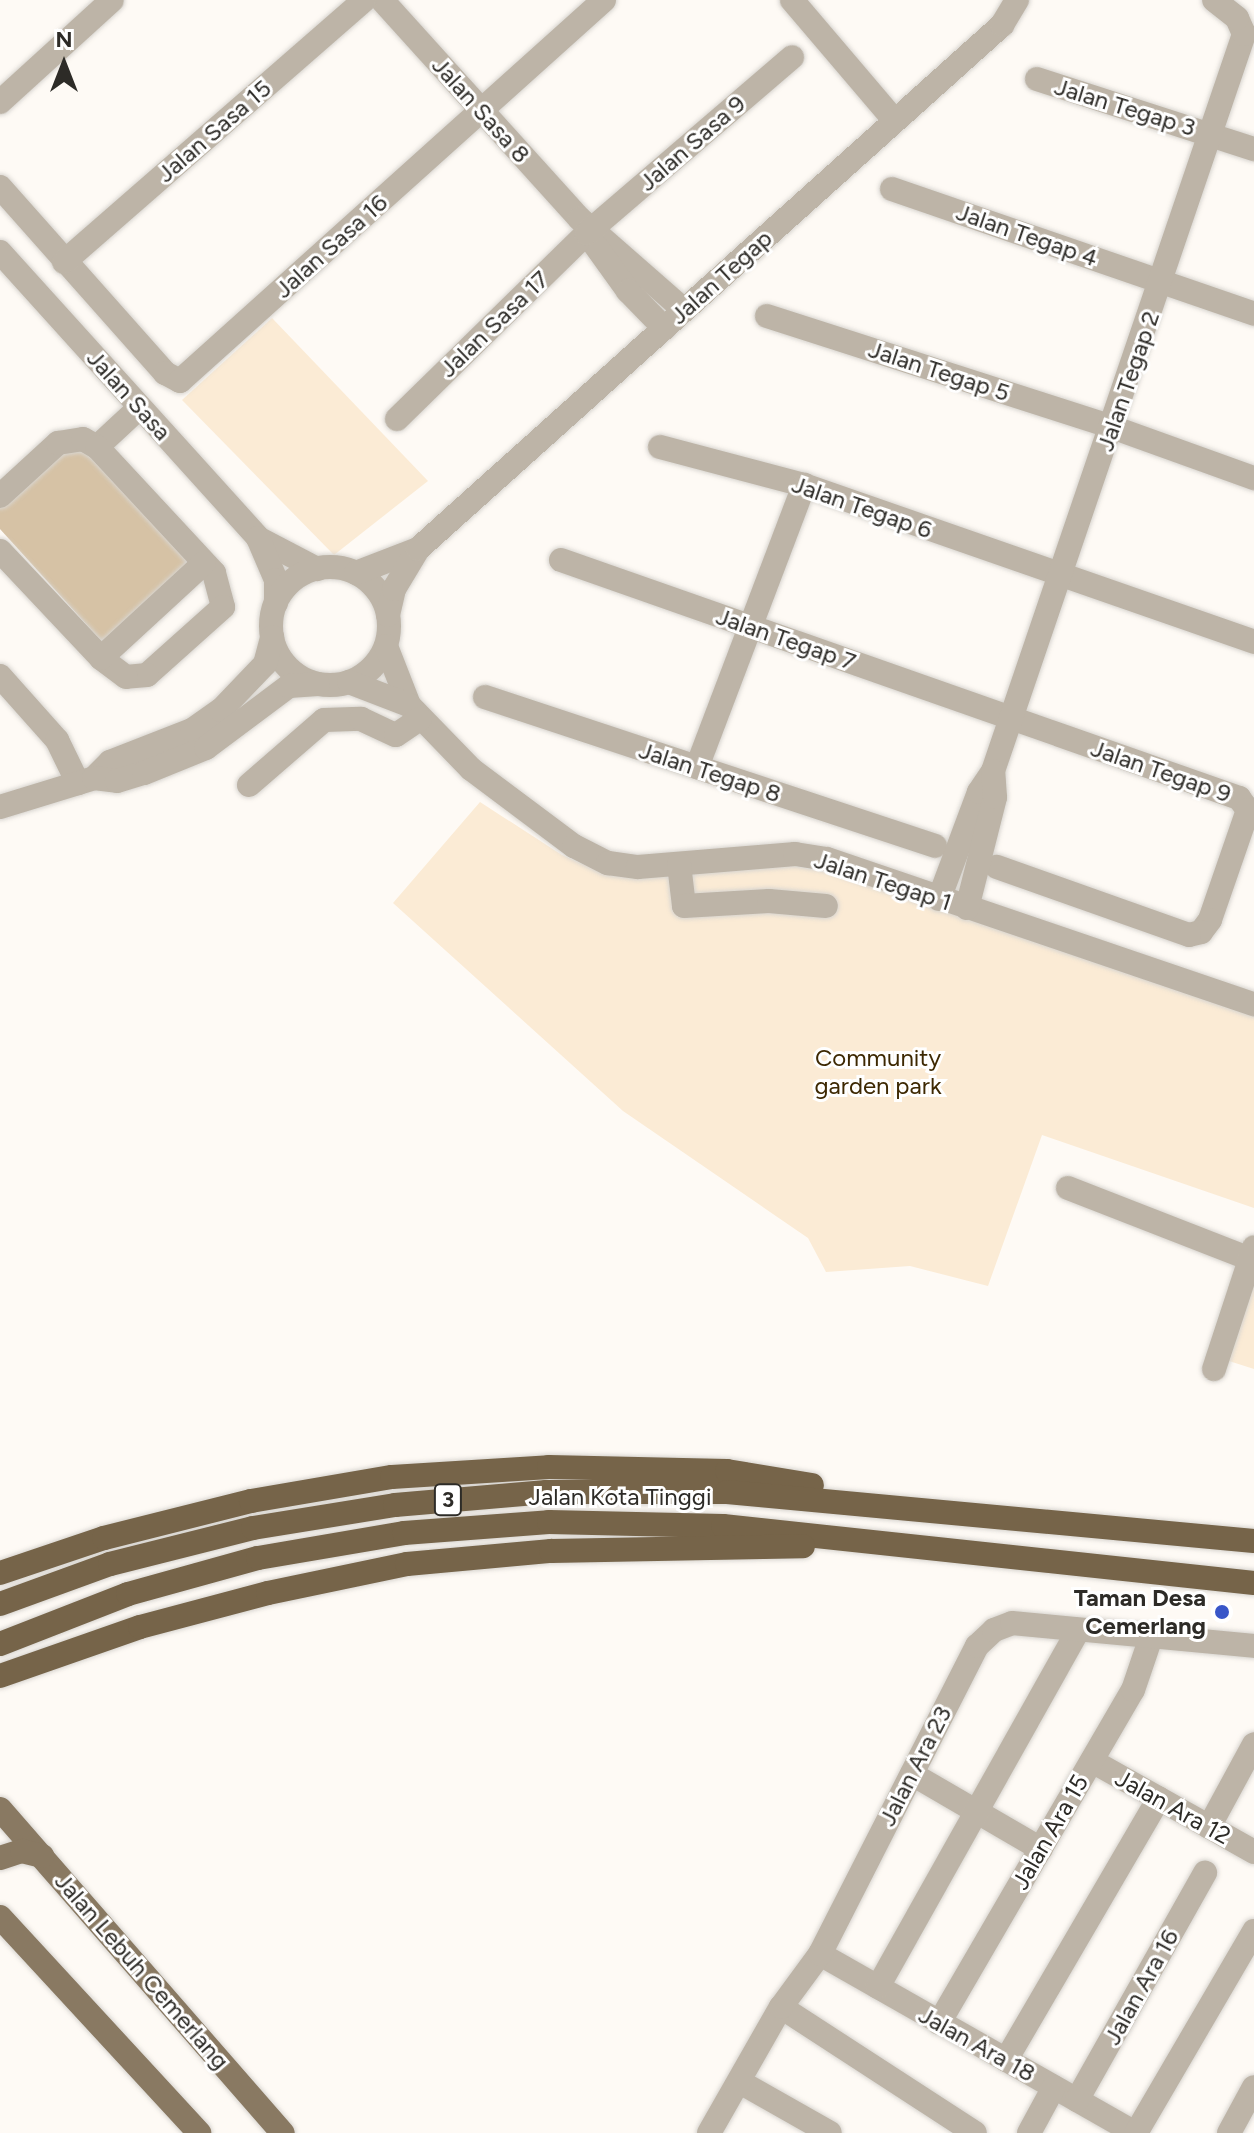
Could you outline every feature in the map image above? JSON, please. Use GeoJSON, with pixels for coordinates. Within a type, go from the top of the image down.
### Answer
{"type":"FeatureCollection","features":[{"type":"Feature","properties":{"kind":"highway"},"geometry":{"type":"LineString","coordinates":[[0,1573],[104,1538],[251,1501],[392,1477],[549,1467],[727,1471],[908,1507]]}},
{"type":"Feature","properties":{"kind":"highway","name":"Jalan Kota Tinggi"},"geometry":{"type":"LineString","coordinates":[[0,1604],[139,1557],[253,1528],[395,1505],[546,1492],[727,1492],[1254,1541]]}},
{"type":"Feature","properties":{"kind":"highway","name":"Jalan Kota Tinggi"},"geometry":{"type":"LineString","coordinates":[[0,1644],[128,1594],[258,1558],[404,1533],[549,1522],[691,1525],[894,1543],[1254,1583]]}},
{"type":"Feature","properties":{"kind":"highway"},"geometry":{"type":"LineString","coordinates":[[0,1676],[140,1627],[268,1593],[407,1564],[551,1551],[894,1543]]}},
{"type":"Feature","properties":{"kind":"main road","name":"Jalan Lebuh Cemerlang"},"geometry":{"type":"LineString","coordinates":[[0,1809],[283,2133]]}},
{"type":"Feature","properties":{"kind":"main road"},"geometry":{"type":"LineString","coordinates":[[0,1858],[22,1851],[42,1856]]}},
{"type":"Feature","properties":{"kind":"main road"},"geometry":{"type":"LineString","coordinates":[[0,1917],[199,2133]]}},
{"type":"Feature","properties":{"kind":"street"},"geometry":{"type":"LineString","coordinates":[[0,102],[112,0]]}},
{"type":"Feature","properties":{"kind":"street","name":"Jalan Sasa 15"},"geometry":{"type":"LineString","coordinates":[[64,262],[364,0]]}},
{"type":"Feature","properties":{"kind":"street","name":"Jalan Sasa 8"},"geometry":{"type":"LineString","coordinates":[[382,0],[586,227],[684,310]]}},
{"type":"Feature","properties":{"kind":"street","name":"Jalan Sasa 16"},"geometry":{"type":"LineString","coordinates":[[64,262],[165,373],[180,381],[604,0]]}},
{"type":"Feature","properties":{"kind":"street"},"geometry":{"type":"LineString","coordinates":[[792,0],[894,120]]}},
{"type":"Feature","properties":{"kind":"street","name":"Jalan Tegap"},"geometry":{"type":"LineString","coordinates":[[388,615],[394,589],[418,549],[1002,25],[1017,0]]}},
{"type":"Feature","properties":{"kind":"street","name":"Jalan Tegap 2"},"geometry":{"type":"LineString","coordinates":[[939,899],[979,792],[993,771],[1244,34],[1237,18],[1214,0]]}},
{"type":"Feature","properties":{"kind":"street","name":"Jalan Sasa 9"},"geometry":{"type":"LineString","coordinates":[[586,227],[792,57]]}},
{"type":"Feature","properties":{"kind":"street","name":"Jalan Tegap 3"},"geometry":{"type":"LineString","coordinates":[[1037,79],[1254,149]]}},
{"type":"Feature","properties":{"kind":"street"},"geometry":{"type":"LineString","coordinates":[[0,187],[64,262]]}},
{"type":"Feature","properties":{"kind":"street","name":"Jalan Tegap 4"},"geometry":{"type":"LineString","coordinates":[[892,189],[1254,314]]}},
{"type":"Feature","properties":{"kind":"street","name":"Jalan Sasa 8"},"geometry":{"type":"LineString","coordinates":[[586,227],[628,291],[664,328]]}},
{"type":"Feature","properties":{"kind":"street","name":"Jalan Sasa 17"},"geometry":{"type":"LineString","coordinates":[[397,419],[586,227]]}},
{"type":"Feature","properties":{"kind":"street","name":"Jalan Sasa"},"geometry":{"type":"LineString","coordinates":[[0,252],[258,538],[276,580],[276,603]]}},
{"type":"Feature","properties":{"kind":"street","name":"Jalan Tegap 5"},"geometry":{"type":"LineString","coordinates":[[767,316],[1112,427],[1254,478]]}},
{"type":"Feature","properties":{"kind":"street"},"geometry":{"type":"LineString","coordinates":[[97,447],[139,408]]}},
{"type":"Feature","properties":{"kind":"street"},"geometry":{"type":"LineString","coordinates":[[0,496],[66,438],[83,439],[97,447],[221,583],[223,607],[147,675],[126,677],[101,658],[0,551]]}},
{"type":"Feature","properties":{"kind":"street","name":"Jalan Tegap 6"},"geometry":{"type":"LineString","coordinates":[[660,447],[804,485],[1254,642]]}},
{"type":"Feature","properties":{"kind":"street"},"geometry":{"type":"LineString","coordinates":[[697,767],[804,485]]}},
{"type":"Feature","properties":{"kind":"street","name":"Jalan Sasa"},"geometry":{"type":"LineString","coordinates":[[258,538],[317,569]]}},
{"type":"Feature","properties":{"kind":"street","name":"Jalan Tegap"},"geometry":{"type":"LineString","coordinates":[[356,573],[418,549]]}},
{"type":"Feature","properties":{"kind":"street","name":"Jalan Tegap 7"},"geometry":{"type":"LineString","coordinates":[[561,560],[1011,718]]}},
{"type":"Feature","properties":{"kind":"street"},"geometry":{"type":"LineString","coordinates":[[101,658],[204,563]]}},
{"type":"Feature","properties":{"kind":"street"},"geometry":{"type":"LineString","coordinates":[[0,807],[86,780],[117,781],[206,748],[289,686],[349,682],[365,674],[386,646],[388,615],[377,590],[356,573],[317,569],[300,576],[276,603],[265,664],[221,710],[192,730],[110,762],[86,780]]}},
{"type":"Feature","properties":{"kind":"street"},"geometry":{"type":"LineString","coordinates":[[272,637],[281,659],[297,675],[318,684]]}},
{"type":"Feature","properties":{"kind":"street","name":"Jalan Tegap 1"},"geometry":{"type":"LineString","coordinates":[[386,646],[414,712]]}},
{"type":"Feature","properties":{"kind":"street","name":"Jalan Tegap 1"},"geometry":{"type":"LineString","coordinates":[[349,682],[414,712],[471,769],[574,846],[608,863],[638,867],[795,854],[827,859],[1254,1004]]}},
{"type":"Feature","properties":{"kind":"street"},"geometry":{"type":"LineString","coordinates":[[4,689],[57,740],[86,780]]}},
{"type":"Feature","properties":{"kind":"street","name":"Jalan Tegap 8"},"geometry":{"type":"LineString","coordinates":[[485,697],[935,846]]}},
{"type":"Feature","properties":{"kind":"street"},"geometry":{"type":"LineString","coordinates":[[249,785],[324,720],[361,719],[396,735],[414,712]]}},
{"type":"Feature","properties":{"kind":"street","name":"Jalan Tegap 9"},"geometry":{"type":"LineString","coordinates":[[997,867],[1189,935],[1201,932],[1210,920],[1248,810],[1239,798],[1011,718]]}},
{"type":"Feature","properties":{"kind":"street","name":"Jalan Tegap 2"},"geometry":{"type":"LineString","coordinates":[[967,908],[995,797],[993,771]]}},
{"type":"Feature","properties":{"kind":"street"},"geometry":{"type":"LineString","coordinates":[[679,864],[684,906],[769,901],[826,906]]}},
{"type":"Feature","properties":{"kind":"street"},"geometry":{"type":"LineString","coordinates":[[1068,1188],[1252,1253],[1214,1369]]}},
{"type":"Feature","properties":{"kind":"street","name":"Jalan Ara 23"},"geometry":{"type":"LineString","coordinates":[[709,2133],[781,2007],[820,1954],[977,1646],[994,1630],[1012,1623],[1254,1646]]}},
{"type":"Feature","properties":{"kind":"street"},"geometry":{"type":"LineString","coordinates":[[878,1987],[1078,1630]]}},
{"type":"Feature","properties":{"kind":"street","name":"Jalan Ara 15"},"geometry":{"type":"LineString","coordinates":[[939,2023],[1133,1690],[1151,1637]]}},
{"type":"Feature","properties":{"kind":"street"},"geometry":{"type":"LineString","coordinates":[[1209,1827],[1254,1744]]}},
{"type":"Feature","properties":{"kind":"street","name":"Jalan Ara 12"},"geometry":{"type":"LineString","coordinates":[[1092,1761],[1254,1852]]}},
{"type":"Feature","properties":{"kind":"street"},"geometry":{"type":"LineString","coordinates":[[912,1774],[1041,1849]]}},
{"type":"Feature","properties":{"kind":"street"},"geometry":{"type":"LineString","coordinates":[[1006,2060],[1159,1798]]}},
{"type":"Feature","properties":{"kind":"street","name":"Jalan Ara 16"},"geometry":{"type":"LineString","coordinates":[[1077,2100],[1205,1873]]}},
{"type":"Feature","properties":{"kind":"street"},"geometry":{"type":"LineString","coordinates":[[1136,2133],[1254,1931]]}},
{"type":"Feature","properties":{"kind":"street","name":"Jalan Ara 18"},"geometry":{"type":"LineString","coordinates":[[820,1954],[1136,2133]]}},
{"type":"Feature","properties":{"kind":"street"},"geometry":{"type":"LineString","coordinates":[[781,2007],[975,2133]]}},
{"type":"Feature","properties":{"kind":"street"},"geometry":{"type":"LineString","coordinates":[[740,2082],[830,2133]]}},
{"type":"Feature","properties":{"kind":"street"},"geometry":{"type":"LineString","coordinates":[[1029,2133],[1054,2087]]}},
{"type":"Feature","properties":{"kind":"street"},"geometry":{"type":"LineString","coordinates":[[1229,2133],[1254,2087]]}},
{"type":"Feature","properties":{"kind":"green space"},"geometry":{"type":"Polygon","coordinates":[[[272,318],[428,481],[334,555],[182,400],[272,318]]]}},
{"type":"Feature","properties":{"kind":"green space","name":"Community garden park"},"geometry":{"type":"Polygon","coordinates":[[[480,802],[562,855],[605,874],[794,866],[849,877],[1254,1012],[1254,1208],[1042,1135],[988,1286],[910,1266],[826,1272],[808,1238],[623,1111],[393,903],[480,802]]]}},
{"type":"Feature","properties":{"kind":"green space"},"geometry":{"type":"Polygon","coordinates":[[[1254,1281],[1254,1369],[1229,1361],[1254,1281]]]}},
{"type":"Feature","properties":{"kind":"building"},"geometry":{"type":"Polygon","coordinates":[[[75,441],[193,567],[105,645],[0,529],[0,506],[75,441]]]}},
{"type":"Feature","properties":{"kind":"place","name":"Taman Desa Cemerlang"},"geometry":{"type":"Point","coordinates":[1222,1612]}}]}
